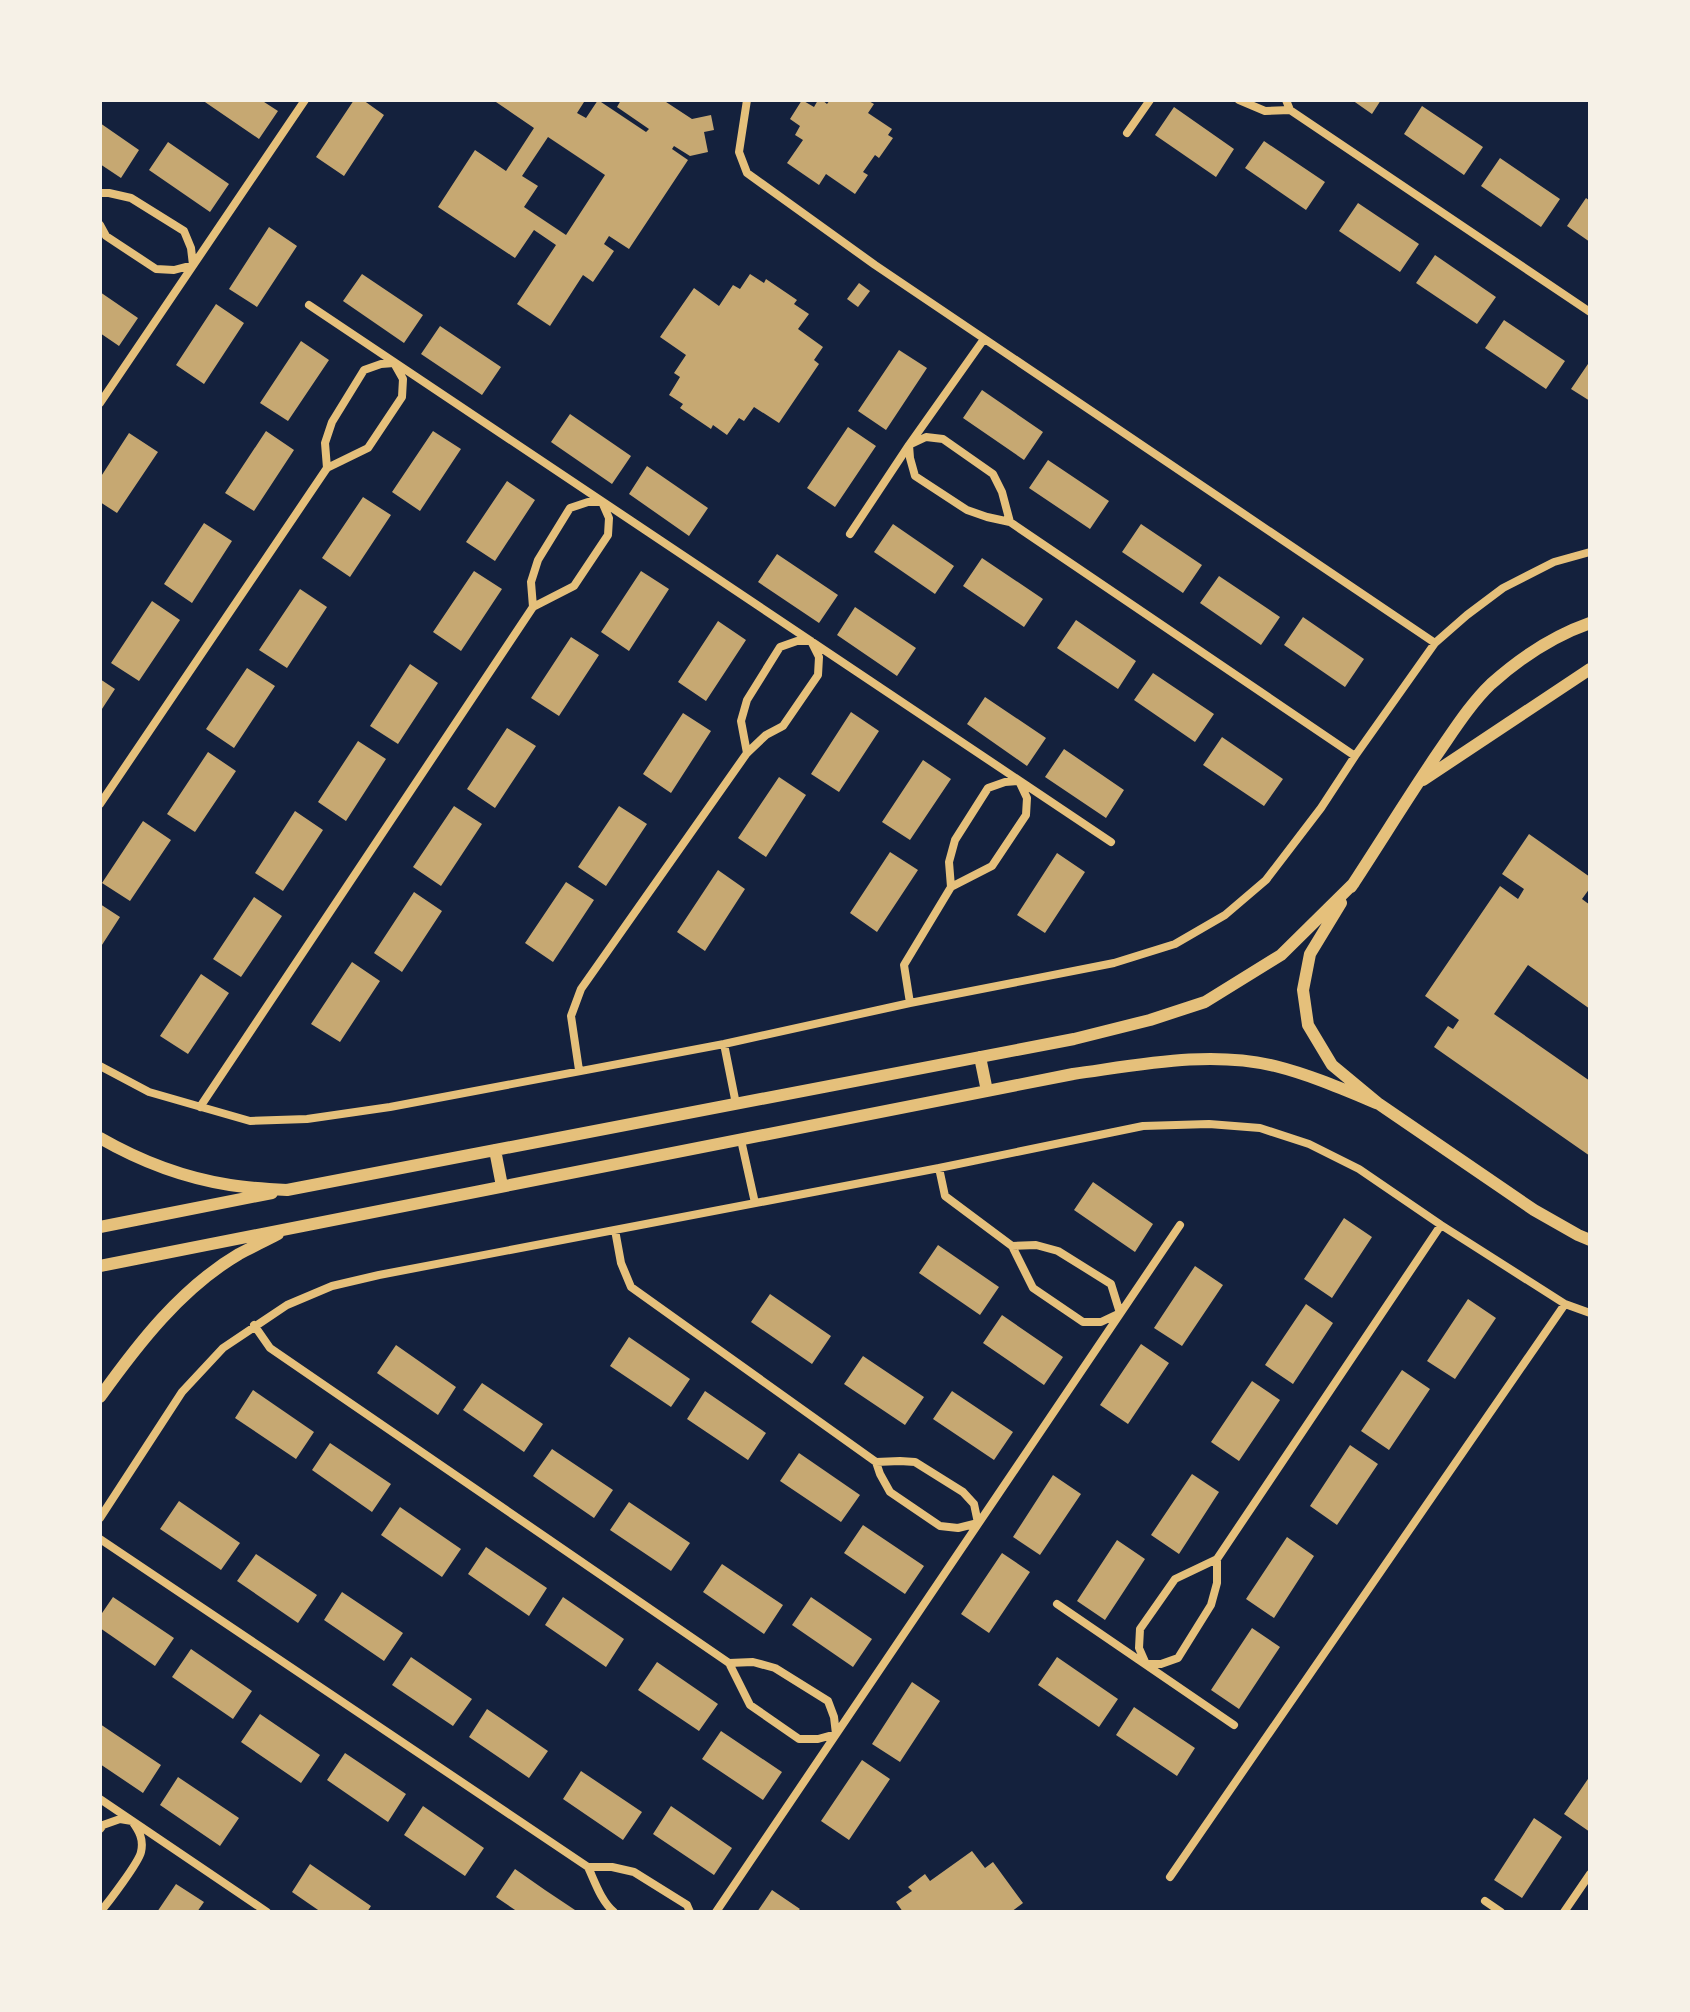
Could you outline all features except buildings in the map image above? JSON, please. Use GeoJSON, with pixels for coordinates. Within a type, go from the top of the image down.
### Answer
{"type":"FeatureCollection","features":[{"type":"Feature","properties":{"kind":"main road"},"geometry":{"type":"LineString","coordinates":[[1590,623],[1567,631],[1530,652],[1489,686],[1454,730],[1327,924],[1310,954],[1303,990],[1308,1025],[1332,1065],[1379,1104],[1534,1210],[1590,1240]]}},
{"type":"Feature","properties":{"kind":"main road"},"geometry":{"type":"LineString","coordinates":[[1417,784],[1590,669]]}},
{"type":"Feature","properties":{"kind":"main road"},"geometry":{"type":"LineString","coordinates":[[100,1227],[980,1057],[1150,1020],[1205,1002],[1281,955],[1354,883]]}},
{"type":"Feature","properties":{"kind":"main road"},"geometry":{"type":"LineString","coordinates":[[980,1057],[987,1091]]}},
{"type":"Feature","properties":{"kind":"main road"},"geometry":{"type":"LineString","coordinates":[[100,1266],[1073,1074],[1172,1060],[1227,1059],[1272,1065],[1311,1076],[1379,1104]]}},
{"type":"Feature","properties":{"kind":"main road"},"geometry":{"type":"LineString","coordinates":[[100,1138],[184,1176],[230,1185],[287,1190]]}},
{"type":"Feature","properties":{"kind":"main road"},"geometry":{"type":"LineString","coordinates":[[495,1150],[502,1186]]}},
{"type":"Feature","properties":{"kind":"main road"},"geometry":{"type":"LineString","coordinates":[[100,1397],[163,1317],[203,1279],[238,1255],[292,1228]]}},
{"type":"Feature","properties":{"kind":"street"},"geometry":{"type":"LineString","coordinates":[[100,403],[305,100]]}},
{"type":"Feature","properties":{"kind":"street"},"geometry":{"type":"LineString","coordinates":[[747,100],[739,152],[747,173],[875,265],[1435,643]]}},
{"type":"Feature","properties":{"kind":"street"},"geometry":{"type":"LineString","coordinates":[[1127,133],[1150,100]]}},
{"type":"Feature","properties":{"kind":"street"},"geometry":{"type":"LineString","coordinates":[[1239,100],[1265,111],[1290,110]]}},
{"type":"Feature","properties":{"kind":"street"},"geometry":{"type":"LineString","coordinates":[[1286,100],[1290,110],[1590,312]]}},
{"type":"Feature","properties":{"kind":"street"},"geometry":{"type":"LineString","coordinates":[[100,193],[131,198],[184,231],[191,248],[193,265]]}},
{"type":"Feature","properties":{"kind":"street"},"geometry":{"type":"LineString","coordinates":[[100,225],[106,236],[156,269],[174,270],[193,265]]}},
{"type":"Feature","properties":{"kind":"street"},"geometry":{"type":"LineString","coordinates":[[309,305],[1111,842]]}},
{"type":"Feature","properties":{"kind":"street"},"geometry":{"type":"LineString","coordinates":[[850,534],[984,339]]}},
{"type":"Feature","properties":{"kind":"street"},"geometry":{"type":"LineString","coordinates":[[100,804],[327,468],[368,448],[402,397],[403,379],[394,363]]}},
{"type":"Feature","properties":{"kind":"street"},"geometry":{"type":"LineString","coordinates":[[327,468],[325,443],[332,422],[364,370],[394,363]]}},
{"type":"Feature","properties":{"kind":"street"},"geometry":{"type":"LineString","coordinates":[[909,445],[926,437],[943,439],[993,474],[1002,492],[1010,522]]}},
{"type":"Feature","properties":{"kind":"street"},"geometry":{"type":"LineString","coordinates":[[909,445],[915,476],[967,510],[1010,522],[1355,756]]}},
{"type":"Feature","properties":{"kind":"street"},"geometry":{"type":"LineString","coordinates":[[533,607],[531,582],[538,560],[570,508],[588,502],[602,502]]}},
{"type":"Feature","properties":{"kind":"street"},"geometry":{"type":"LineString","coordinates":[[200,1107],[533,607],[574,586],[608,535],[609,518],[602,502]]}},
{"type":"Feature","properties":{"kind":"street"},"geometry":{"type":"LineString","coordinates":[[100,1066],[149,1092],[250,1121],[307,1119],[390,1107],[724,1044],[1114,963],[1175,944],[1225,915],[1266,880],[1321,808],[1435,643],[1503,588],[1554,562],[1590,552]]}},
{"type":"Feature","properties":{"kind":"street"},"geometry":{"type":"LineString","coordinates":[[747,753],[741,721],[747,700],[780,647],[797,641],[811,641]]}},
{"type":"Feature","properties":{"kind":"street"},"geometry":{"type":"LineString","coordinates":[[579,1070],[571,1016],[581,989],[747,753],[766,735],[783,726],[818,675],[819,657],[811,641]]}},
{"type":"Feature","properties":{"kind":"street"},"geometry":{"type":"LineString","coordinates":[[910,1003],[904,965],[951,887],[992,866],[1026,815],[1027,798],[1019,781]]}},
{"type":"Feature","properties":{"kind":"street"},"geometry":{"type":"LineString","coordinates":[[951,887],[949,862],[955,840],[988,788],[1019,781]]}},
{"type":"Feature","properties":{"kind":"street"},"geometry":{"type":"LineString","coordinates":[[724,1044],[736,1104]]}},
{"type":"Feature","properties":{"kind":"street"},"geometry":{"type":"LineString","coordinates":[[100,1518],[182,1392],[223,1348],[287,1305],[332,1286],[1143,1126],[1209,1124],[1260,1128],[1309,1144],[1359,1169],[1565,1304],[1590,1313]]}},
{"type":"Feature","properties":{"kind":"street"},"geometry":{"type":"LineString","coordinates":[[741,1140],[755,1203]]}},
{"type":"Feature","properties":{"kind":"street"},"geometry":{"type":"LineString","coordinates":[[939,1168],[945,1196],[1012,1246],[1033,1288],[1083,1322],[1101,1322],[1120,1313]]}},
{"type":"Feature","properties":{"kind":"street"},"geometry":{"type":"LineString","coordinates":[[716,1912],[1180,1225]]}},
{"type":"Feature","properties":{"kind":"street"},"geometry":{"type":"LineString","coordinates":[[1146,1664],[1139,1648],[1140,1629],[1175,1579],[1217,1559],[1441,1225]]}},
{"type":"Feature","properties":{"kind":"street"},"geometry":{"type":"LineString","coordinates":[[615,1230],[621,1263],[631,1287],[876,1462],[890,1492],[940,1526],[958,1528],[978,1523]]}},
{"type":"Feature","properties":{"kind":"street"},"geometry":{"type":"LineString","coordinates":[[1012,1246],[1036,1245],[1058,1251],[1085,1267],[1111,1284],[1120,1313]]}},
{"type":"Feature","properties":{"kind":"street"},"geometry":{"type":"LineString","coordinates":[[1170,1877],[1565,1304]]}},
{"type":"Feature","properties":{"kind":"street"},"geometry":{"type":"LineString","coordinates":[[254,1325],[270,1348],[729,1663],[750,1705],[799,1739],[818,1739],[836,1734]]}},
{"type":"Feature","properties":{"kind":"street"},"geometry":{"type":"LineString","coordinates":[[876,1462],[915,1462],[963,1492],[974,1504],[978,1523]]}},
{"type":"Feature","properties":{"kind":"street"},"geometry":{"type":"LineString","coordinates":[[100,1539],[588,1867],[614,1912]]}},
{"type":"Feature","properties":{"kind":"street"},"geometry":{"type":"LineString","coordinates":[[1146,1664],[1161,1664],[1178,1658],[1211,1605],[1217,1583],[1217,1559]]}},
{"type":"Feature","properties":{"kind":"street"},"geometry":{"type":"LineString","coordinates":[[1057,1604],[1234,1725]]}},
{"type":"Feature","properties":{"kind":"street"},"geometry":{"type":"LineString","coordinates":[[729,1663],[753,1662],[775,1668],[828,1701],[836,1734]]}},
{"type":"Feature","properties":{"kind":"street"},"geometry":{"type":"LineString","coordinates":[[100,1799],[267,1912]]}},
{"type":"Feature","properties":{"kind":"street"},"geometry":{"type":"LineString","coordinates":[[100,1829],[120,1819],[132,1821],[141,1834],[141,1853],[100,1912]]}},
{"type":"Feature","properties":{"kind":"street"},"geometry":{"type":"LineString","coordinates":[[588,1867],[612,1867],[634,1872],[687,1905],[690,1912]]}},
{"type":"Feature","properties":{"kind":"street"},"geometry":{"type":"LineString","coordinates":[[1564,1912],[1590,1874]]}},
{"type":"Feature","properties":{"kind":"street"},"geometry":{"type":"LineString","coordinates":[[1485,1901],[1501,1912]]}}]}
